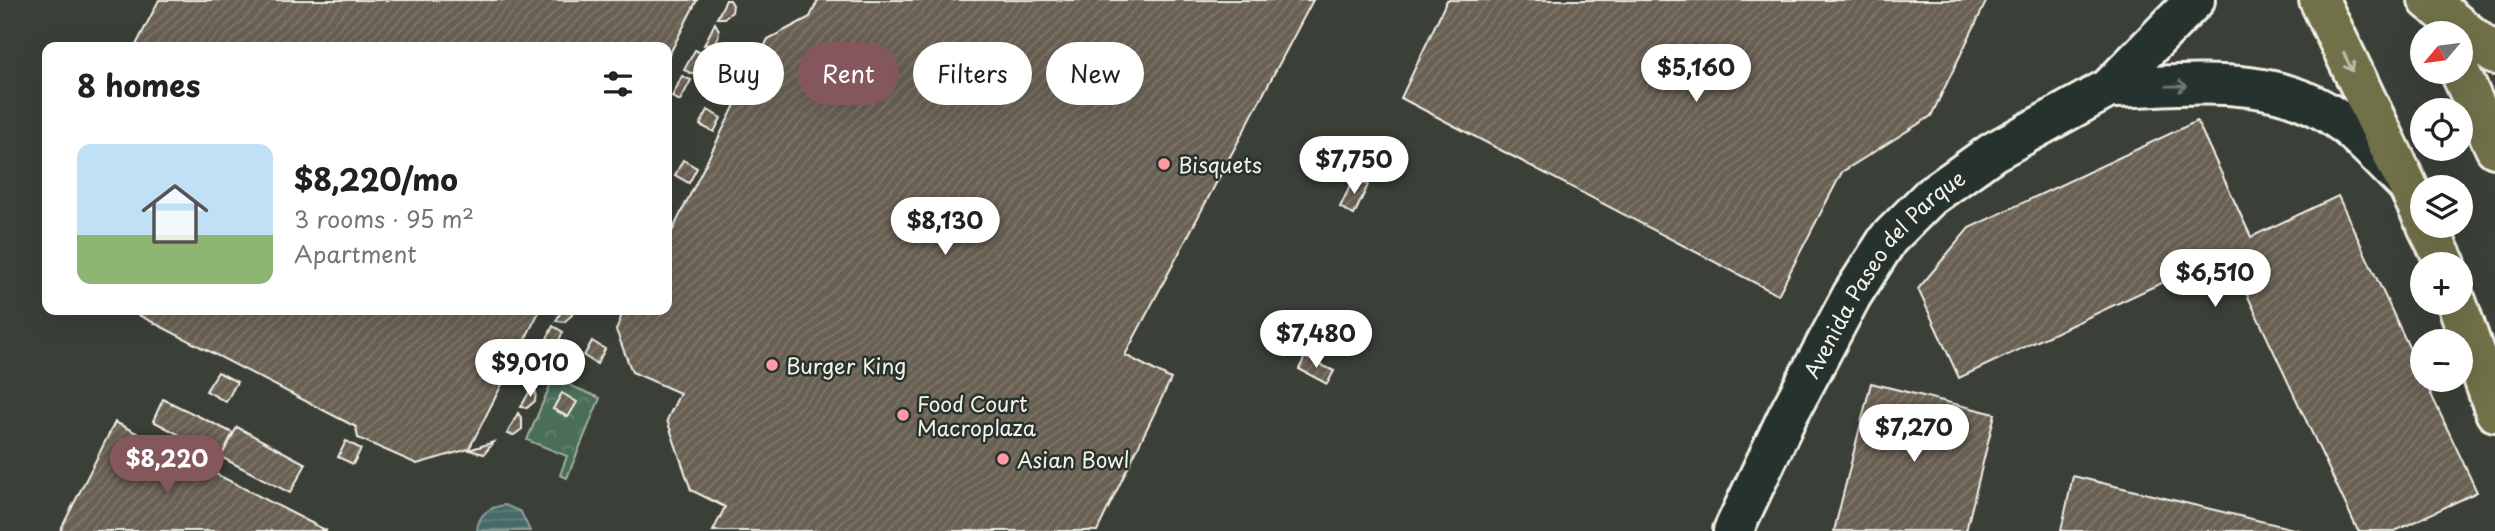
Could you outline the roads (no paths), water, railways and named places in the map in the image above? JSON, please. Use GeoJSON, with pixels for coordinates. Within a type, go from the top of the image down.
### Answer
{"type":"FeatureCollection","features":[{"type":"Feature","properties":{"kind":"main road","name":"Avenida Paseo del Parque"},"geometry":{"type":"LineString","coordinates":[[1734,531],[1788,415],[1852,295],[1888,239],[1930,197],[1993,152],[2109,88],[2195,0]]}},
{"type":"Feature","properties":{"kind":"main road"},"geometry":{"type":"LineString","coordinates":[[2319,0],[2410,192]]}},
{"type":"Feature","properties":{"kind":"main road"},"geometry":{"type":"LineString","coordinates":[[2428,0],[2438,21]]}},
{"type":"Feature","properties":{"kind":"main road"},"geometry":{"type":"LineString","coordinates":[[2428,0],[2495,55]]}},
{"type":"Feature","properties":{"kind":"main road"},"geometry":{"type":"LineString","coordinates":[[2466,84],[2495,148]]}},
{"type":"Feature","properties":{"kind":"main road","name":"Avenida Paseo del Parque"},"geometry":{"type":"LineString","coordinates":[[2109,88],[2236,85],[2274,89],[2311,104],[2343,124],[2410,196]]}},
{"type":"Feature","properties":{"kind":"main road"},"geometry":{"type":"LineString","coordinates":[[2473,312],[2495,350]]}},
{"type":"Feature","properties":{"kind":"main road"},"geometry":{"type":"LineString","coordinates":[[2461,315],[2495,412]]}},
{"type":"Feature","properties":{"kind":"water"},"geometry":{"type":"Polygon","coordinates":[[[505,505],[521,512],[530,531],[477,531],[485,512],[505,505]]]}},
{"type":"Feature","properties":{"kind":"place","name":"Bisquets"},"geometry":{"type":"Point","coordinates":[1164,164]}},
{"type":"Feature","properties":{"kind":"place","name":"Burger King"},"geometry":{"type":"Point","coordinates":[772,365]}},
{"type":"Feature","properties":{"kind":"place","name":"Food Court Macroplaza"},"geometry":{"type":"Point","coordinates":[903,415]}},
{"type":"Feature","properties":{"kind":"place","name":"Asian Bowl"},"geometry":{"type":"Point","coordinates":[1003,459]}}]}
